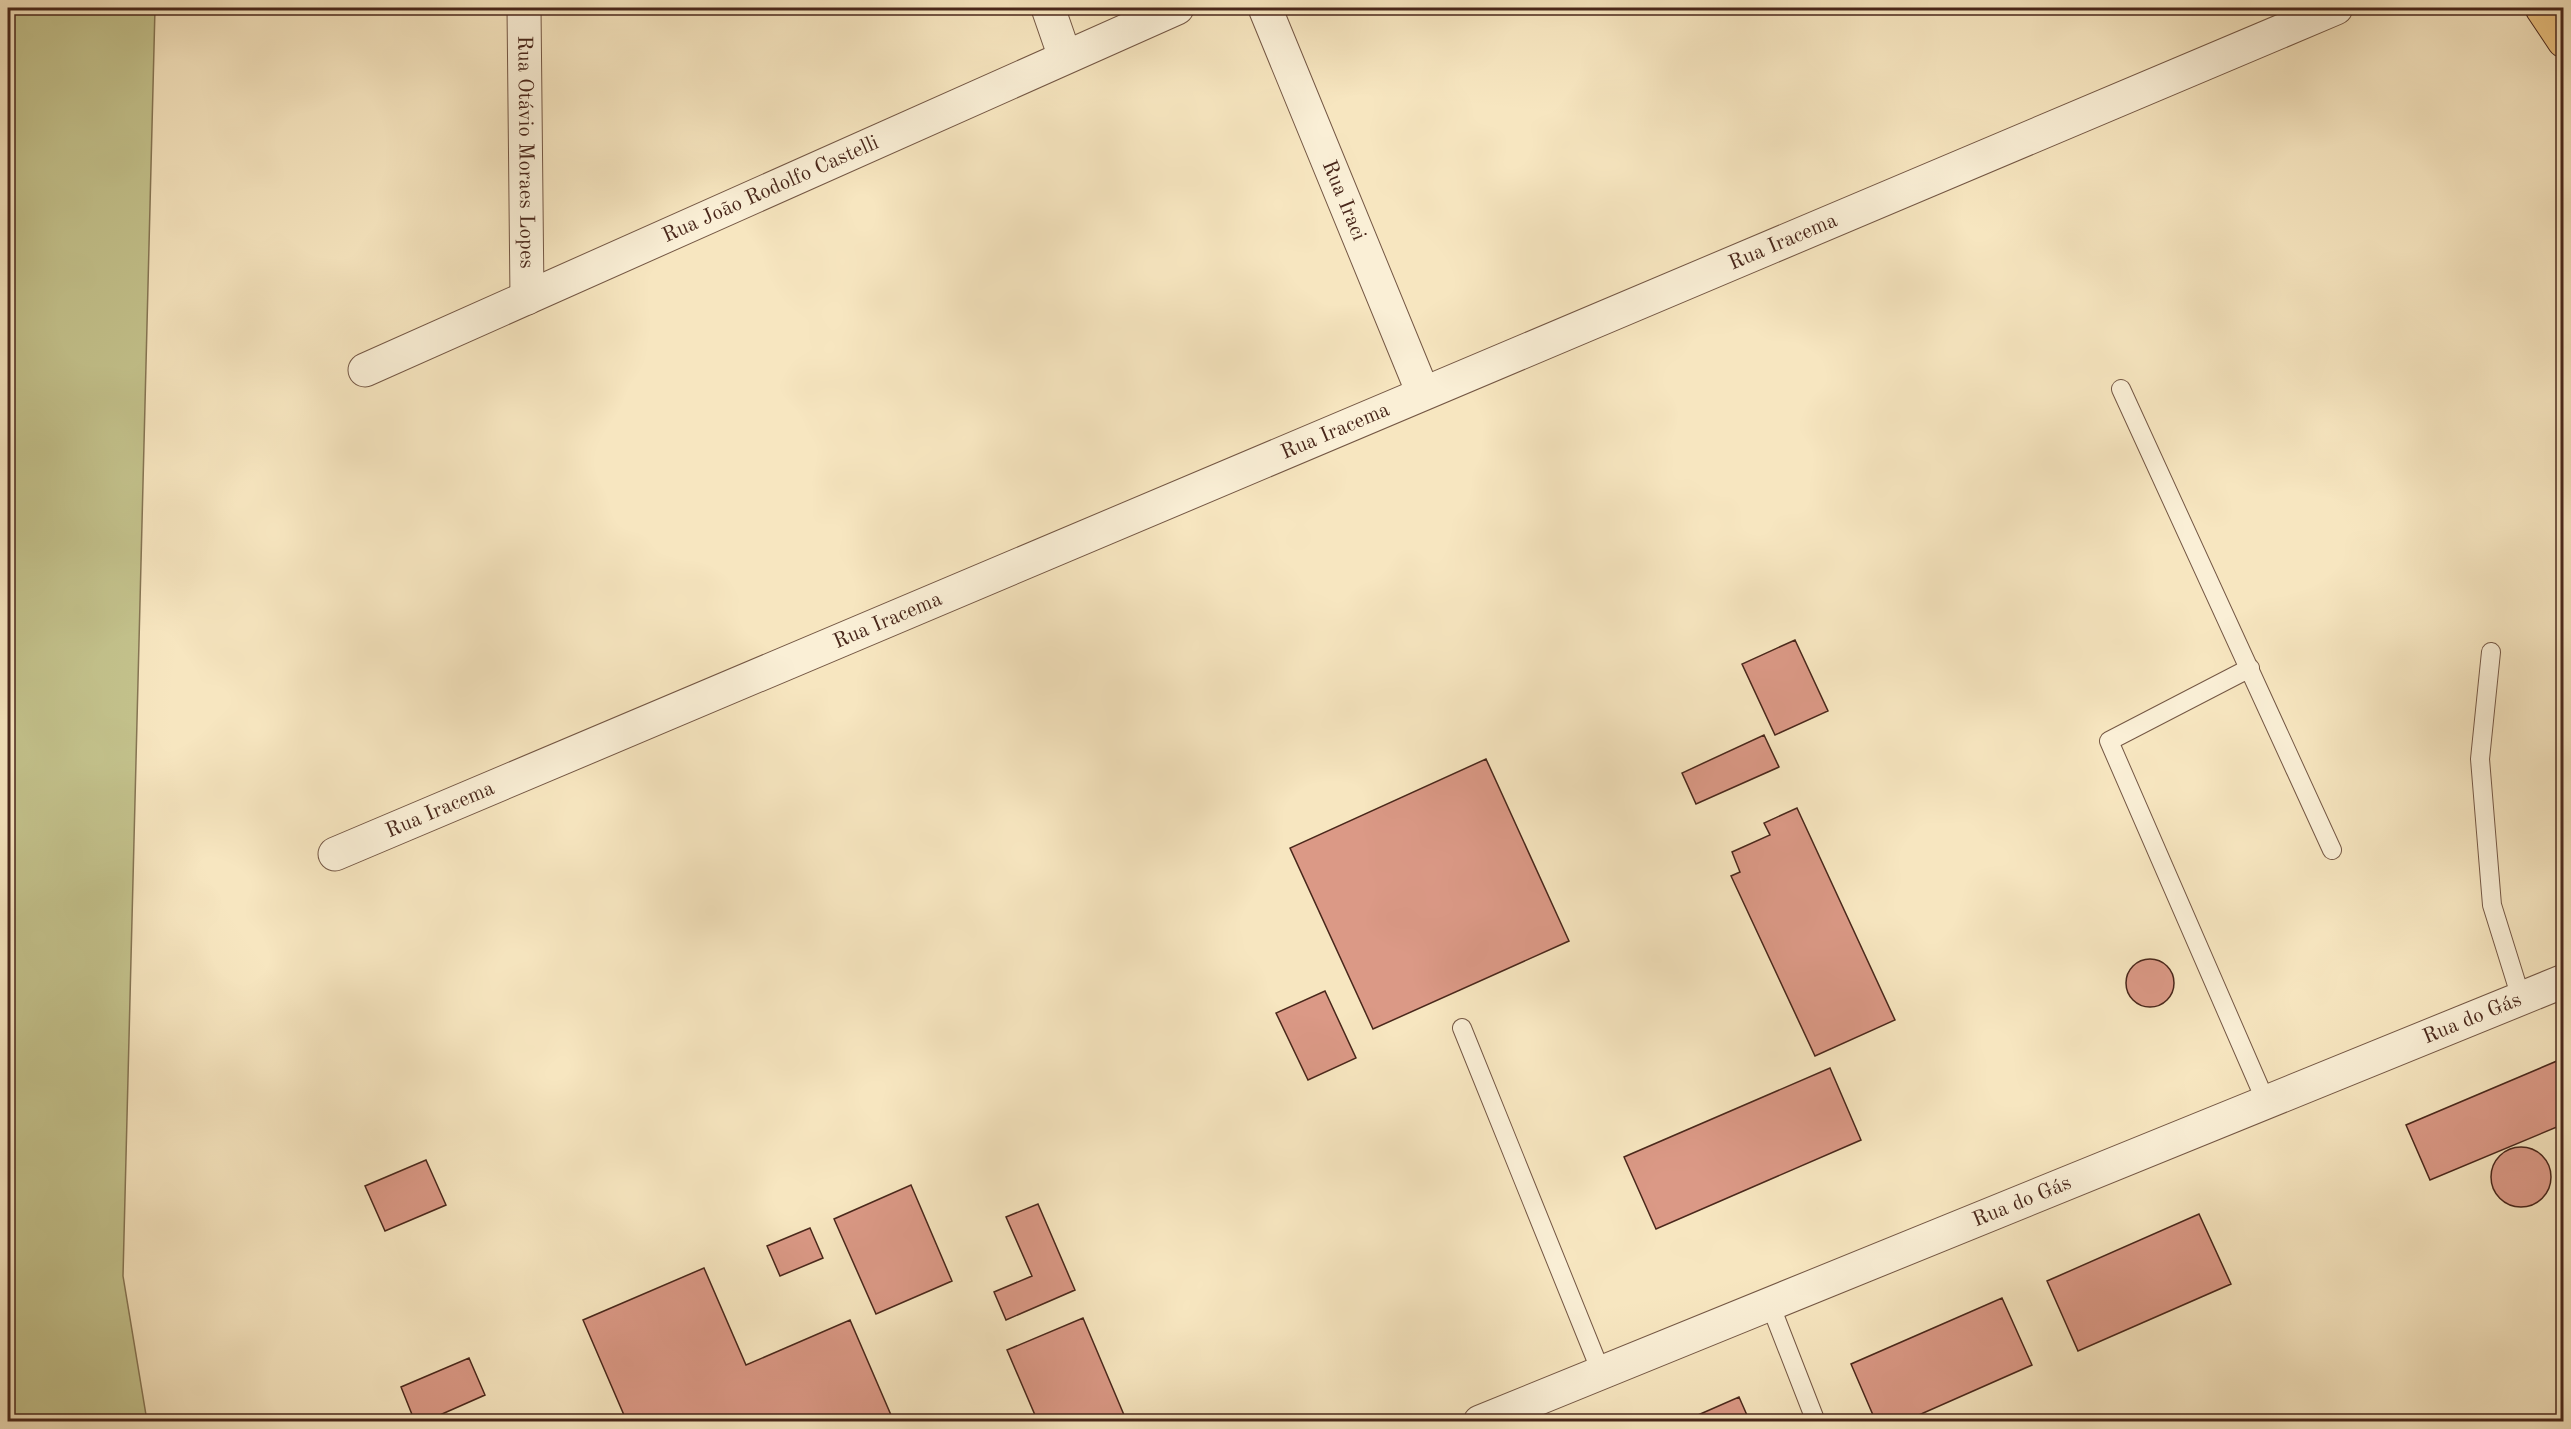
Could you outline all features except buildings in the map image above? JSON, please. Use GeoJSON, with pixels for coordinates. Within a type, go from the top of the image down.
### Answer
{"type":"FeatureCollection","features":[{"type":"Feature","properties":{"kind":"main road"},"geometry":{"type":"LineString","coordinates":[[2542,8],[2564,41]]}},
{"type":"Feature","properties":{"kind":"street","name":"Rua Otávio Moraes Lopes"},"geometry":{"type":"LineString","coordinates":[[524,8],[527,298]]}},
{"type":"Feature","properties":{"kind":"street"},"geometry":{"type":"LineString","coordinates":[[1048,8],[1065,57]]}},
{"type":"Feature","properties":{"kind":"street","name":"Rua João Rodolfo Castelli"},"geometry":{"type":"LineString","coordinates":[[365,370],[1177,8]]}},
{"type":"Feature","properties":{"kind":"street","name":"Rua Iraci"},"geometry":{"type":"LineString","coordinates":[[1265,8],[1423,393]]}},
{"type":"Feature","properties":{"kind":"street","name":"Rua Iracema"},"geometry":{"type":"LineString","coordinates":[[335,854],[2336,8]]}},
{"type":"Feature","properties":{"kind":"street","name":"Rua do Gás"},"geometry":{"type":"LineString","coordinates":[[1480,1422],[2564,981]]}},
{"type":"Feature","properties":{"kind":"lane"},"geometry":{"type":"LineString","coordinates":[[2121,389],[2332,850]]}},
{"type":"Feature","properties":{"kind":"lane"},"geometry":{"type":"LineString","coordinates":[[2491,652],[2480,759],[2492,905],[2521,998]]}},
{"type":"Feature","properties":{"kind":"lane"},"geometry":{"type":"LineString","coordinates":[[2250,668],[2109,741],[2266,1102]]}},
{"type":"Feature","properties":{"kind":"lane"},"geometry":{"type":"LineString","coordinates":[[1462,1028],[1601,1372]]}},
{"type":"Feature","properties":{"kind":"lane"},"geometry":{"type":"LineString","coordinates":[[1770,1304],[1816,1422]]}},
{"type":"Feature","properties":{"kind":"shaded area"},"geometry":{"type":"Polygon","coordinates":[[[8,8],[155,8],[123,1276],[147,1421],[8,1421],[8,8]]]}}]}
